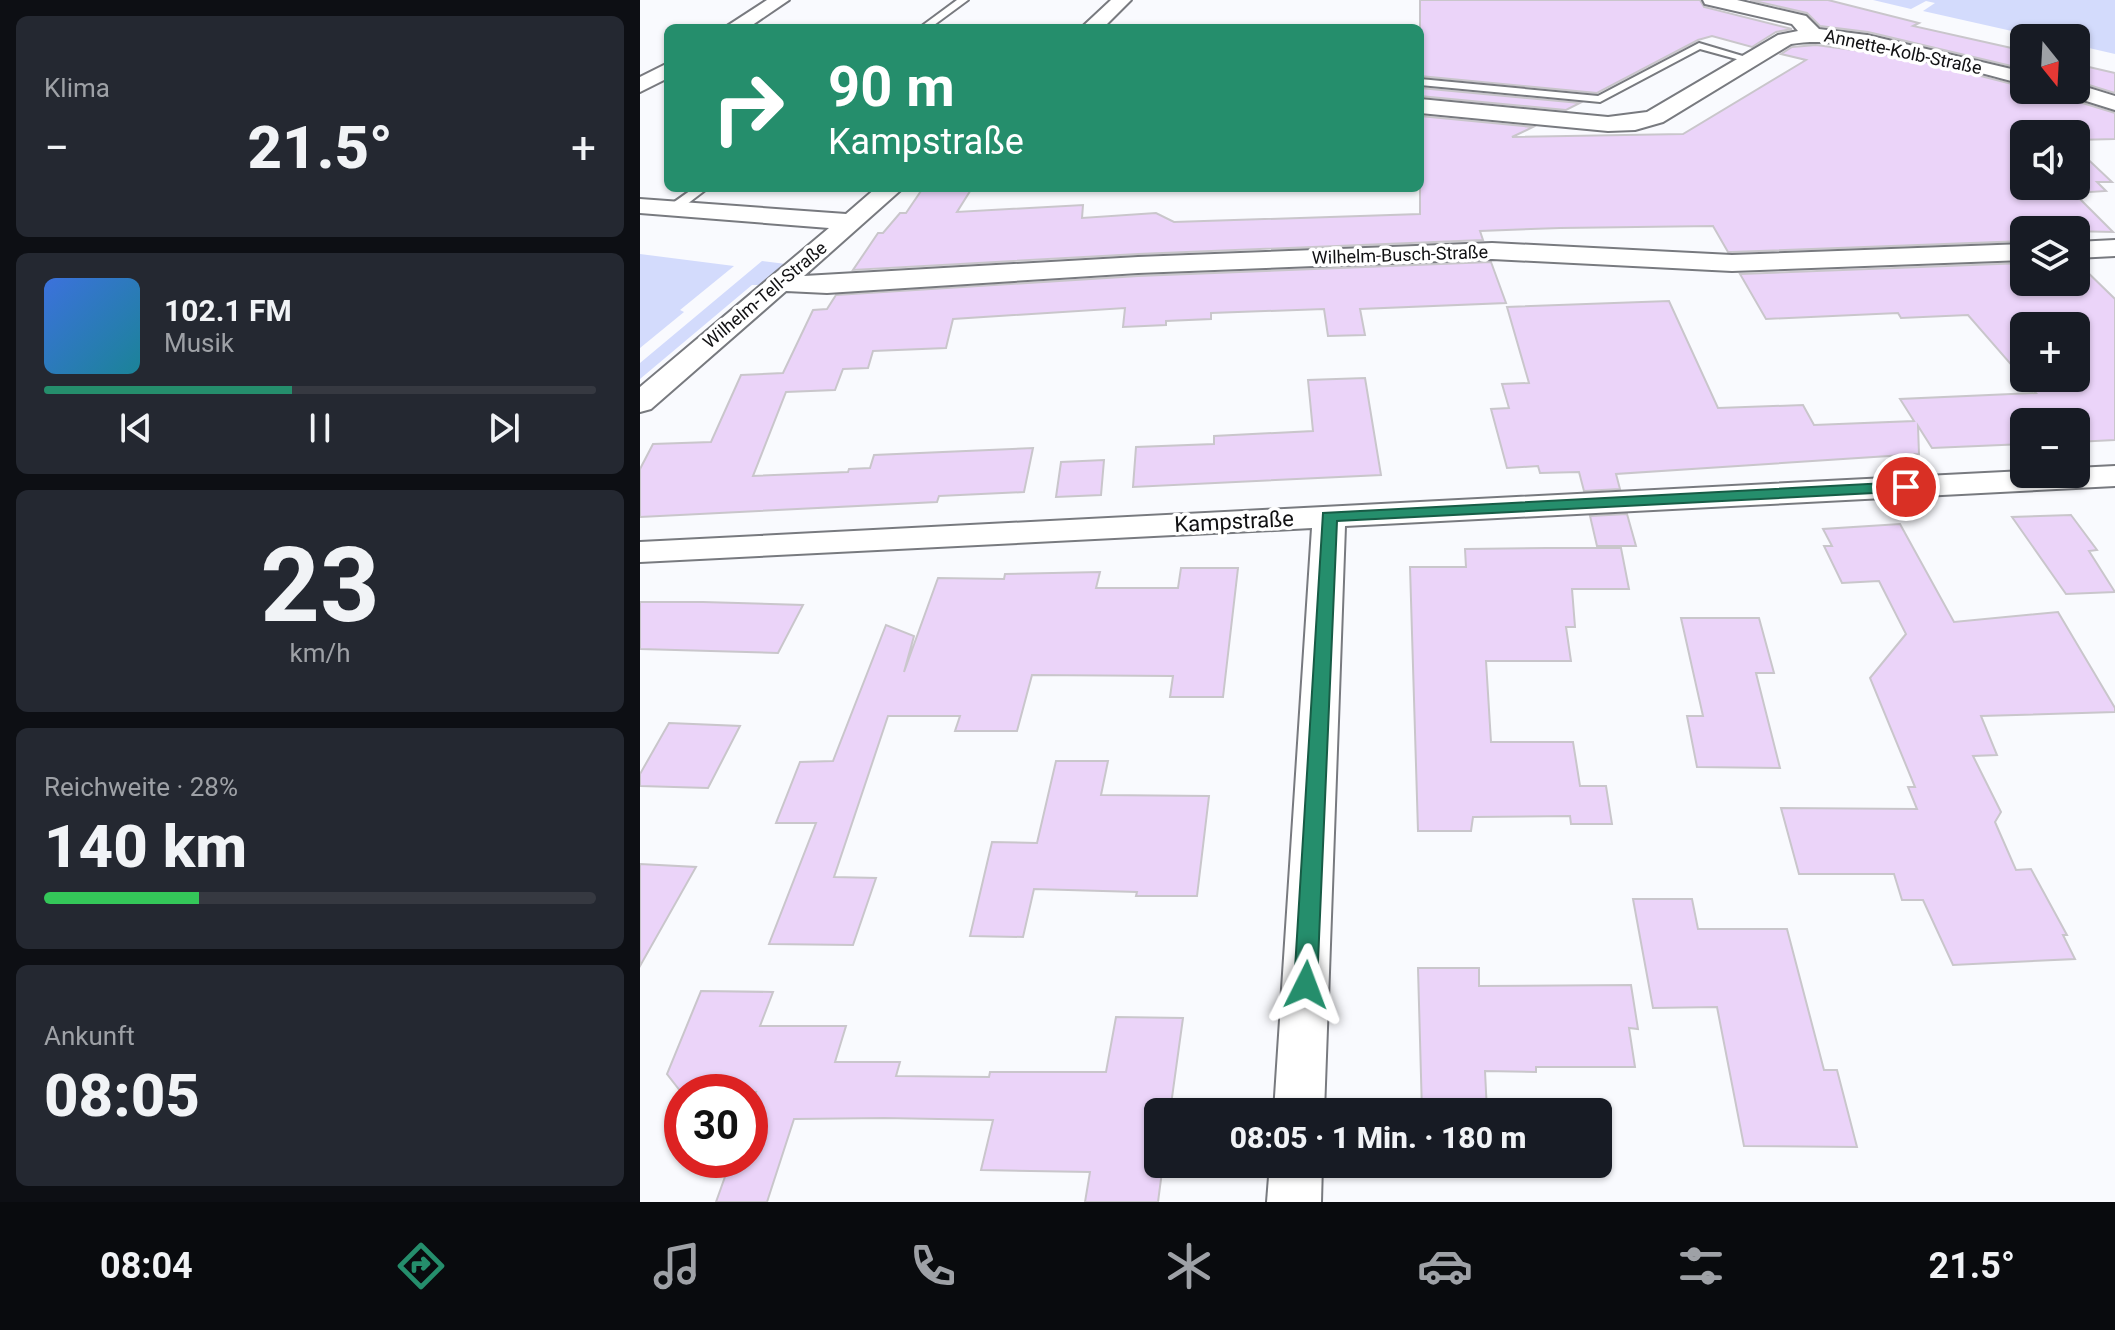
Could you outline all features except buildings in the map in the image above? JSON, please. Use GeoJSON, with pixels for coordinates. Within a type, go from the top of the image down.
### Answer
{"type":"FeatureCollection","features":[{"type":"Feature","properties":{"kind":"street"},"geometry":{"type":"LineString","coordinates":[[741,24],[780,0]]}},
{"type":"Feature","properties":{"kind":"street"},"geometry":{"type":"LineString","coordinates":[[1095,24],[1122,0]]}},
{"type":"Feature","properties":{"kind":"street"},"geometry":{"type":"LineString","coordinates":[[1712,0],[1799,20],[1813,34]]}},
{"type":"Feature","properties":{"kind":"street","name":"Annette-Kolb-Straße"},"geometry":{"type":"LineString","coordinates":[[1424,106],[1608,124],[1635,123],[1655,117],[1785,39],[1813,34],[1867,41],[2010,75]]}},
{"type":"Feature","properties":{"kind":"street"},"geometry":{"type":"LineString","coordinates":[[640,86],[664,71]]}},
{"type":"Feature","properties":{"kind":"street"},"geometry":{"type":"LineString","coordinates":[[2090,95],[2115,103]]}},
{"type":"Feature","properties":{"kind":"street","name":"Wilhelm-Tell-Straße"},"geometry":{"type":"LineString","coordinates":[[640,403],[886,192]]}},
{"type":"Feature","properties":{"kind":"street"},"geometry":{"type":"LineString","coordinates":[[640,206],[852,222]]}},
{"type":"Feature","properties":{"kind":"street"},"geometry":{"type":"LineString","coordinates":[[2090,249],[2115,248]]}},
{"type":"Feature","properties":{"kind":"street","name":"Wilhelm-Busch-Straße"},"geometry":{"type":"LineString","coordinates":[[777,283],[827,285],[1122,265],[1492,251],[1732,263],[2010,253]]}},
{"type":"Feature","properties":{"kind":"street","name":"Kampstraße"},"geometry":{"type":"LineString","coordinates":[[640,552],[2115,476]]}},
{"type":"Feature","properties":{"kind":"street"},"geometry":{"type":"LineString","coordinates":[[1300,1098],[1329,517]]}},
{"type":"Feature","properties":{"kind":"street"},"geometry":{"type":"LineString","coordinates":[[1294,1202],[1295,1178]]}},
{"type":"Feature","properties":{"kind":"lane"},"geometry":{"type":"LineString","coordinates":[[930,24],[963,0]]}},
{"type":"Feature","properties":{"kind":"lane"},"geometry":{"type":"LineString","coordinates":[[1424,82],[1600,99],[1699,46],[1751,60]]}},
{"type":"Feature","properties":{"kind":"lane"},"geometry":{"type":"LineString","coordinates":[[1424,103],[1438,84]]}},
{"type":"Feature","properties":{"kind":"lane"},"geometry":{"type":"LineString","coordinates":[[674,208],[696,192]]}},
{"type":"Feature","properties":{"kind":"shaded area"},"geometry":{"type":"Polygon","coordinates":[[[1873,0],[2115,0],[2115,54],[2090,48],[2090,24],[2010,24],[2010,31],[1923,11],[1935,3],[1926,1],[1911,9],[1873,0]]]}},
{"type":"Feature","properties":{"kind":"shaded area"},"geometry":{"type":"Polygon","coordinates":[[[640,254],[734,266],[640,348],[640,254]]]}},
{"type":"Feature","properties":{"kind":"shaded area"},"geometry":{"type":"Polygon","coordinates":[[[762,261],[786,264],[761,285],[752,285],[640,379],[640,363],[762,261]]]}},
{"type":"Feature","properties":{"kind":"route"},"geometry":{"type":"LineString","coordinates":[[1306,985],[1329,517],[1906,487]]}}]}
